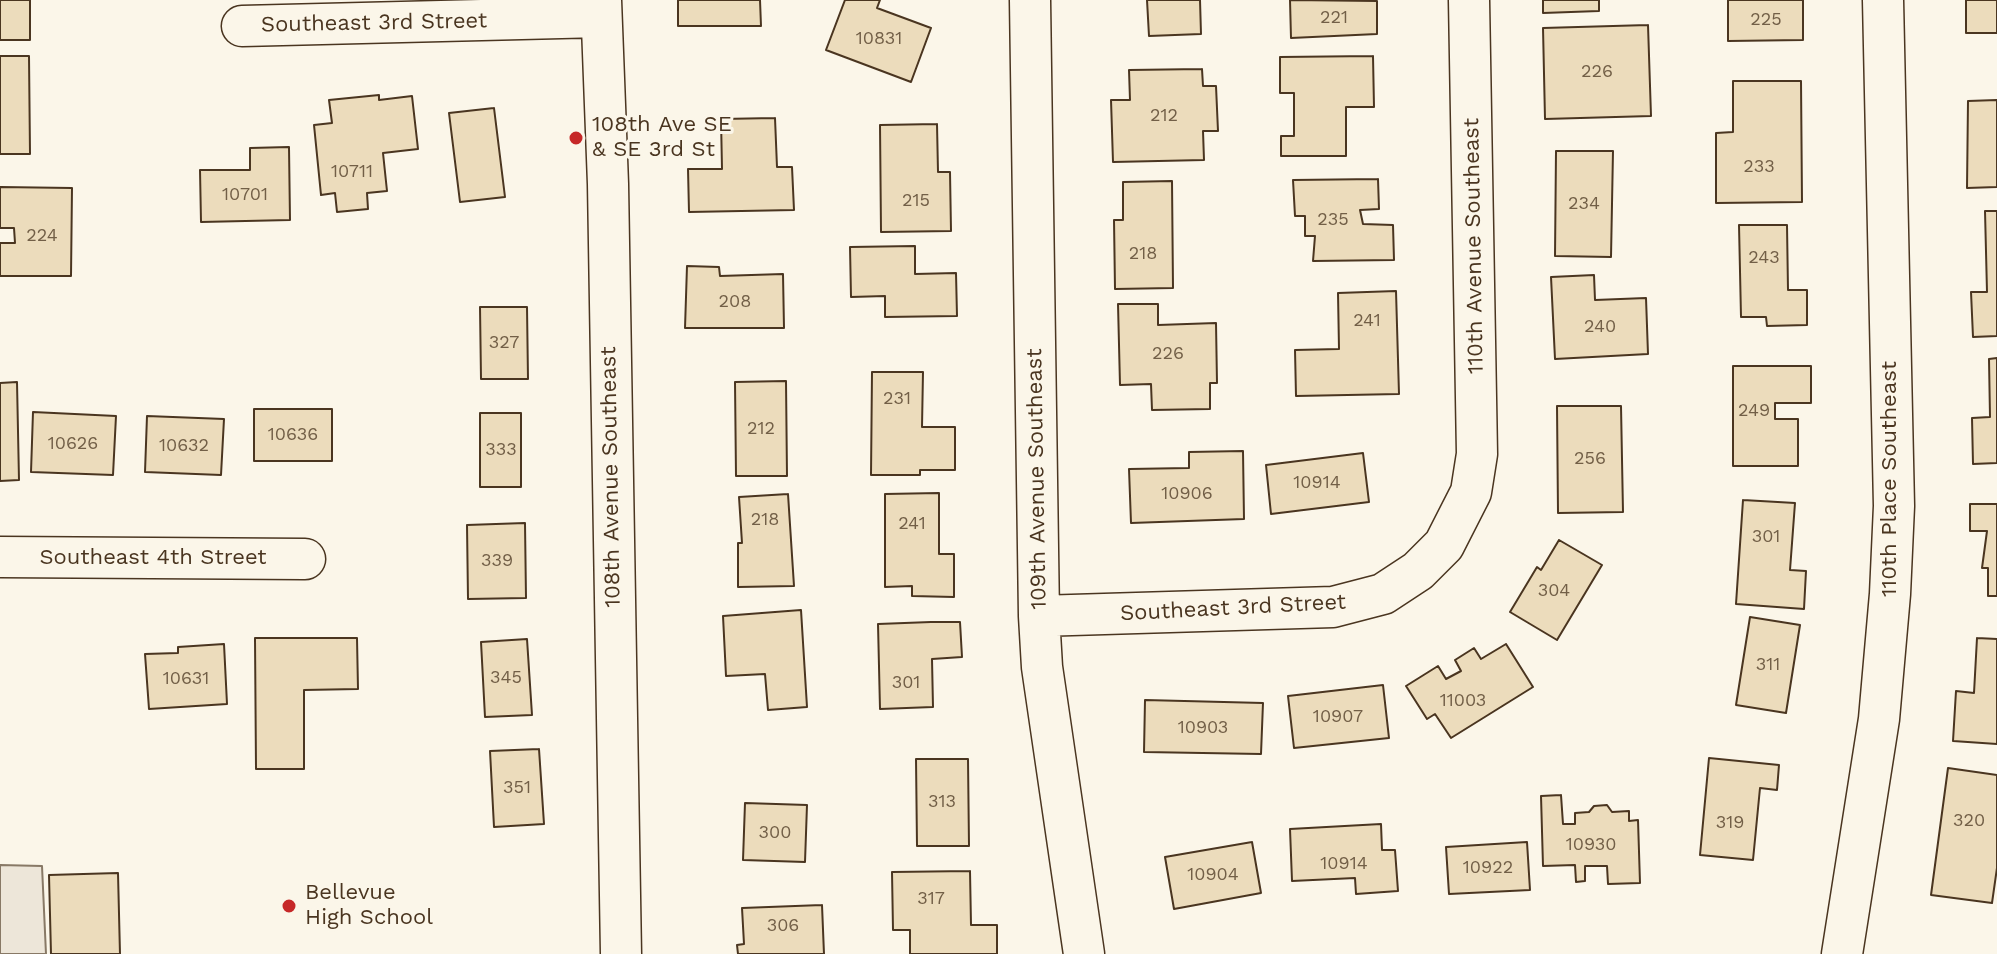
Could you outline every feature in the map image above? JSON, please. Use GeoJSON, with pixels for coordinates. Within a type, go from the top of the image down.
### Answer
{"type":"FeatureCollection","features":[{"type":"Feature","properties":{"kind":"street","name":"109th Avenue Southeast"},"geometry":{"type":"LineString","coordinates":[[1030,0],[1039,616],[1042,667],[1084,954]]}},
{"type":"Feature","properties":{"kind":"street","name":"110th Avenue Southeast"},"geometry":{"type":"LineString","coordinates":[[1469,0],[1477,419],[1471,492]]}},
{"type":"Feature","properties":{"kind":"street","name":"110th Place Southeast"},"geometry":{"type":"LineString","coordinates":[[1842,954],[1879,719],[1894,506],[1883,0]]}},
{"type":"Feature","properties":{"kind":"street","name":"Southeast 3rd Street"},"geometry":{"type":"LineString","coordinates":[[242,26],[601,9]]}},
{"type":"Feature","properties":{"kind":"street","name":"108th Avenue Southeast"},"geometry":{"type":"LineString","coordinates":[[601,9],[608,184],[621,954]]}},
{"type":"Feature","properties":{"kind":"street","name":"Southeast 3rd Street"},"geometry":{"type":"LineString","coordinates":[[1039,616],[1333,607],[1361,601],[1383,594],[1418,571],[1444,545],[1471,492]]}},
{"type":"Feature","properties":{"kind":"street","name":"Southeast 4th Street"},"geometry":{"type":"LineString","coordinates":[[0,557],[305,559]]}},
{"type":"Feature","properties":{"kind":"shaded area"},"geometry":{"type":"Polygon","coordinates":[[[0,865],[42,866],[46,954],[0,954],[0,865]]]}},
{"type":"Feature","properties":{"kind":"building"},"geometry":{"type":"Polygon","coordinates":[[[0,0],[30,0],[30,40],[0,40],[0,0]]]}},
{"type":"Feature","properties":{"kind":"building"},"geometry":{"type":"Polygon","coordinates":[[[678,0],[760,0],[761,26],[678,26],[678,0]]]}},
{"type":"Feature","properties":{"kind":"building"},"geometry":{"type":"Polygon","coordinates":[[[845,0],[880,0],[877,8],[931,28],[911,82],[826,50],[845,0]]]}},
{"type":"Feature","properties":{"kind":"building"},"geometry":{"type":"Polygon","coordinates":[[[1147,0],[1200,0],[1201,34],[1149,36],[1147,0]]]}},
{"type":"Feature","properties":{"kind":"building"},"geometry":{"type":"Polygon","coordinates":[[[1290,0],[1377,1],[1377,34],[1291,38],[1290,0]]]}},
{"type":"Feature","properties":{"kind":"building"},"geometry":{"type":"Polygon","coordinates":[[[1543,0],[1599,0],[1599,11],[1543,13],[1543,0]]]}},
{"type":"Feature","properties":{"kind":"building"},"geometry":{"type":"Polygon","coordinates":[[[1728,0],[1803,0],[1803,40],[1728,41],[1728,0]]]}},
{"type":"Feature","properties":{"kind":"building"},"geometry":{"type":"Polygon","coordinates":[[[1966,0],[1997,0],[1997,33],[1966,33],[1966,0]]]}},
{"type":"Feature","properties":{"kind":"building"},"geometry":{"type":"Polygon","coordinates":[[[1648,25],[1651,116],[1545,119],[1543,28],[1648,25]]]}},
{"type":"Feature","properties":{"kind":"building"},"geometry":{"type":"Polygon","coordinates":[[[0,56],[29,56],[30,154],[0,154],[0,56]]]}},
{"type":"Feature","properties":{"kind":"building"},"geometry":{"type":"Polygon","coordinates":[[[1373,56],[1374,107],[1346,107],[1346,156],[1281,156],[1281,136],[1294,136],[1294,93],[1280,93],[1280,57],[1373,56]]]}},
{"type":"Feature","properties":{"kind":"building"},"geometry":{"type":"Polygon","coordinates":[[[1202,69],[1203,86],[1216,86],[1218,131],[1203,131],[1204,160],[1113,162],[1111,100],[1130,100],[1129,70],[1202,69]]]}},
{"type":"Feature","properties":{"kind":"building"},"geometry":{"type":"Polygon","coordinates":[[[1733,81],[1801,81],[1802,202],[1716,203],[1716,133],[1733,132],[1733,81]]]}},
{"type":"Feature","properties":{"kind":"building"},"geometry":{"type":"Polygon","coordinates":[[[379,95],[379,100],[412,96],[418,149],[383,153],[387,191],[367,193],[368,209],[337,212],[335,193],[321,195],[314,125],[332,123],[329,100],[379,95]]]}},
{"type":"Feature","properties":{"kind":"building"},"geometry":{"type":"Polygon","coordinates":[[[1997,100],[1997,187],[1967,188],[1968,101],[1997,100]]]}},
{"type":"Feature","properties":{"kind":"building"},"geometry":{"type":"Polygon","coordinates":[[[494,108],[505,197],[460,202],[449,113],[494,108]]]}},
{"type":"Feature","properties":{"kind":"building"},"geometry":{"type":"Polygon","coordinates":[[[775,118],[777,167],[792,167],[794,210],[689,212],[688,169],[722,169],[721,119],[775,118]]]}},
{"type":"Feature","properties":{"kind":"building"},"geometry":{"type":"Polygon","coordinates":[[[937,124],[938,172],[950,172],[951,231],[881,232],[880,125],[937,124]]]}},
{"type":"Feature","properties":{"kind":"building"},"geometry":{"type":"Polygon","coordinates":[[[289,147],[290,220],[201,222],[200,170],[250,170],[250,148],[289,147]]]}},
{"type":"Feature","properties":{"kind":"building"},"geometry":{"type":"Polygon","coordinates":[[[1556,151],[1613,151],[1611,257],[1555,256],[1556,151]]]}},
{"type":"Feature","properties":{"kind":"building"},"geometry":{"type":"Polygon","coordinates":[[[1378,179],[1379,209],[1360,210],[1363,224],[1393,225],[1394,260],[1313,261],[1315,236],[1305,236],[1305,216],[1295,216],[1293,180],[1378,179]]]}},
{"type":"Feature","properties":{"kind":"building"},"geometry":{"type":"Polygon","coordinates":[[[1172,181],[1173,288],[1115,289],[1114,220],[1123,220],[1123,182],[1172,181]]]}},
{"type":"Feature","properties":{"kind":"building"},"geometry":{"type":"Polygon","coordinates":[[[0,187],[72,188],[71,276],[0,276],[0,243],[15,243],[14,228],[0,228],[0,187]]]}},
{"type":"Feature","properties":{"kind":"building"},"geometry":{"type":"Polygon","coordinates":[[[1985,211],[1997,211],[1997,336],[1973,337],[1971,292],[1987,292],[1985,211]]]}},
{"type":"Feature","properties":{"kind":"building"},"geometry":{"type":"Polygon","coordinates":[[[1739,225],[1787,225],[1788,290],[1807,290],[1807,325],[1767,326],[1766,317],[1741,317],[1739,225]]]}},
{"type":"Feature","properties":{"kind":"building"},"geometry":{"type":"Polygon","coordinates":[[[915,246],[915,274],[956,273],[957,316],[885,317],[885,296],[851,297],[850,247],[915,246]]]}},
{"type":"Feature","properties":{"kind":"building"},"geometry":{"type":"Polygon","coordinates":[[[687,266],[719,267],[720,276],[783,274],[784,328],[685,328],[687,266]]]}},
{"type":"Feature","properties":{"kind":"building"},"geometry":{"type":"Polygon","coordinates":[[[1594,275],[1595,300],[1646,298],[1648,354],[1555,359],[1551,277],[1594,275]]]}},
{"type":"Feature","properties":{"kind":"building"},"geometry":{"type":"Polygon","coordinates":[[[1396,291],[1399,394],[1296,396],[1295,350],[1339,349],[1338,293],[1396,291]]]}},
{"type":"Feature","properties":{"kind":"building"},"geometry":{"type":"Polygon","coordinates":[[[1118,304],[1158,304],[1158,325],[1216,323],[1217,383],[1210,383],[1210,409],[1152,410],[1151,384],[1120,385],[1118,304]]]}},
{"type":"Feature","properties":{"kind":"building"},"geometry":{"type":"Polygon","coordinates":[[[480,307],[527,307],[528,379],[481,379],[480,307]]]}},
{"type":"Feature","properties":{"kind":"building"},"geometry":{"type":"Polygon","coordinates":[[[1997,358],[1997,463],[1973,464],[1972,418],[1990,417],[1989,359],[1997,358]]]}},
{"type":"Feature","properties":{"kind":"building"},"geometry":{"type":"Polygon","coordinates":[[[1733,366],[1811,366],[1811,403],[1775,403],[1775,419],[1798,419],[1798,466],[1733,466],[1733,366]]]}},
{"type":"Feature","properties":{"kind":"building"},"geometry":{"type":"Polygon","coordinates":[[[872,372],[923,372],[922,427],[955,427],[955,470],[920,470],[920,475],[871,475],[872,372]]]}},
{"type":"Feature","properties":{"kind":"building"},"geometry":{"type":"Polygon","coordinates":[[[786,381],[787,476],[736,476],[735,382],[786,381]]]}},
{"type":"Feature","properties":{"kind":"building"},"geometry":{"type":"Polygon","coordinates":[[[17,382],[19,480],[0,481],[0,383],[17,382]]]}},
{"type":"Feature","properties":{"kind":"building"},"geometry":{"type":"Polygon","coordinates":[[[1557,406],[1621,406],[1623,512],[1558,513],[1557,406]]]}},
{"type":"Feature","properties":{"kind":"building"},"geometry":{"type":"Polygon","coordinates":[[[254,409],[332,409],[332,461],[254,461],[254,409]]]}},
{"type":"Feature","properties":{"kind":"building"},"geometry":{"type":"Polygon","coordinates":[[[33,412],[116,416],[113,475],[31,472],[33,412]]]}},
{"type":"Feature","properties":{"kind":"building"},"geometry":{"type":"Polygon","coordinates":[[[480,413],[521,413],[521,487],[480,487],[480,413]]]}},
{"type":"Feature","properties":{"kind":"building"},"geometry":{"type":"Polygon","coordinates":[[[147,416],[224,419],[221,475],[145,472],[147,416]]]}},
{"type":"Feature","properties":{"kind":"building"},"geometry":{"type":"Polygon","coordinates":[[[1243,451],[1244,519],[1131,523],[1129,469],[1189,468],[1189,452],[1243,451]]]}},
{"type":"Feature","properties":{"kind":"building"},"geometry":{"type":"Polygon","coordinates":[[[1363,453],[1369,502],[1271,514],[1266,465],[1363,453]]]}},
{"type":"Feature","properties":{"kind":"building"},"geometry":{"type":"Polygon","coordinates":[[[939,493],[939,554],[954,554],[954,597],[912,596],[912,586],[885,587],[885,494],[939,493]]]}},
{"type":"Feature","properties":{"kind":"building"},"geometry":{"type":"Polygon","coordinates":[[[788,494],[794,586],[738,587],[738,543],[742,543],[739,497],[788,494]]]}},
{"type":"Feature","properties":{"kind":"building"},"geometry":{"type":"Polygon","coordinates":[[[1743,500],[1795,503],[1790,570],[1806,571],[1804,609],[1736,604],[1743,500]]]}},
{"type":"Feature","properties":{"kind":"building"},"geometry":{"type":"Polygon","coordinates":[[[1970,504],[1997,504],[1997,596],[1988,596],[1988,568],[1982,568],[1987,531],[1970,531],[1970,504]]]}},
{"type":"Feature","properties":{"kind":"building"},"geometry":{"type":"Polygon","coordinates":[[[525,523],[526,598],[468,599],[467,525],[525,523]]]}},
{"type":"Feature","properties":{"kind":"building"},"geometry":{"type":"Polygon","coordinates":[[[1559,540],[1602,565],[1557,640],[1510,612],[1537,567],[1541,570],[1559,540]]]}},
{"type":"Feature","properties":{"kind":"building"},"geometry":{"type":"Polygon","coordinates":[[[801,610],[807,707],[768,710],[765,674],[726,676],[723,616],[801,610]]]}},
{"type":"Feature","properties":{"kind":"building"},"geometry":{"type":"Polygon","coordinates":[[[1750,617],[1800,625],[1786,713],[1736,705],[1750,617]]]}},
{"type":"Feature","properties":{"kind":"building"},"geometry":{"type":"Polygon","coordinates":[[[960,622],[962,657],[932,659],[933,707],[880,709],[878,624],[960,622]]]}},
{"type":"Feature","properties":{"kind":"building"},"geometry":{"type":"Polygon","coordinates":[[[255,638],[357,638],[358,689],[304,690],[304,769],[256,769],[255,638]]]}},
{"type":"Feature","properties":{"kind":"building"},"geometry":{"type":"Polygon","coordinates":[[[1977,638],[1997,639],[1997,744],[1953,741],[1956,691],[1974,693],[1977,638]]]}},
{"type":"Feature","properties":{"kind":"building"},"geometry":{"type":"Polygon","coordinates":[[[527,639],[532,715],[485,717],[481,642],[527,639]]]}},
{"type":"Feature","properties":{"kind":"building"},"geometry":{"type":"Polygon","coordinates":[[[224,644],[227,704],[149,709],[145,654],[178,653],[178,647],[224,644]]]}},
{"type":"Feature","properties":{"kind":"building"},"geometry":{"type":"Polygon","coordinates":[[[1506,644],[1533,687],[1451,738],[1435,714],[1427,719],[1406,686],[1438,666],[1446,679],[1461,671],[1455,660],[1474,648],[1481,659],[1506,644]]]}},
{"type":"Feature","properties":{"kind":"building"},"geometry":{"type":"Polygon","coordinates":[[[1383,685],[1389,738],[1294,748],[1288,696],[1383,685]]]}},
{"type":"Feature","properties":{"kind":"building"},"geometry":{"type":"Polygon","coordinates":[[[1145,700],[1263,703],[1261,754],[1144,752],[1145,700]]]}},
{"type":"Feature","properties":{"kind":"building"},"geometry":{"type":"Polygon","coordinates":[[[539,749],[544,824],[494,827],[490,751],[539,749]]]}},
{"type":"Feature","properties":{"kind":"building"},"geometry":{"type":"Polygon","coordinates":[[[1709,758],[1779,765],[1777,790],[1760,788],[1753,860],[1700,855],[1709,758]]]}},
{"type":"Feature","properties":{"kind":"building"},"geometry":{"type":"Polygon","coordinates":[[[916,759],[968,759],[969,846],[917,846],[916,759]]]}},
{"type":"Feature","properties":{"kind":"building"},"geometry":{"type":"Polygon","coordinates":[[[1948,768],[1997,775],[1997,868],[1992,903],[1931,895],[1948,768]]]}},
{"type":"Feature","properties":{"kind":"building"},"geometry":{"type":"Polygon","coordinates":[[[1561,795],[1563,824],[1575,824],[1575,813],[1589,812],[1594,806],[1607,805],[1612,812],[1629,811],[1629,821],[1638,820],[1640,883],[1608,884],[1607,866],[1585,866],[1585,881],[1576,882],[1575,865],[1543,866],[1541,796],[1561,795]]]}},
{"type":"Feature","properties":{"kind":"building"},"geometry":{"type":"Polygon","coordinates":[[[745,803],[807,805],[805,862],[743,860],[745,803]]]}},
{"type":"Feature","properties":{"kind":"building"},"geometry":{"type":"Polygon","coordinates":[[[1381,824],[1382,850],[1395,850],[1398,891],[1356,894],[1355,878],[1292,881],[1290,829],[1381,824]]]}},
{"type":"Feature","properties":{"kind":"building"},"geometry":{"type":"Polygon","coordinates":[[[1252,842],[1261,893],[1174,909],[1165,857],[1252,842]]]}},
{"type":"Feature","properties":{"kind":"building"},"geometry":{"type":"Polygon","coordinates":[[[1527,842],[1530,890],[1449,894],[1446,847],[1527,842]]]}},
{"type":"Feature","properties":{"kind":"building"},"geometry":{"type":"Polygon","coordinates":[[[970,871],[971,925],[997,925],[997,954],[910,954],[910,930],[893,930],[892,872],[970,871]]]}},
{"type":"Feature","properties":{"kind":"building"},"geometry":{"type":"Polygon","coordinates":[[[118,873],[120,954],[51,954],[49,875],[118,873]]]}},
{"type":"Feature","properties":{"kind":"building"},"geometry":{"type":"Polygon","coordinates":[[[822,905],[824,954],[738,954],[737,945],[744,944],[742,908],[822,905]]]}},
{"type":"Feature","properties":{"kind":"place","name":"108th Ave SE & SE 3rd St"},"geometry":{"type":"Point","coordinates":[576,138]}},
{"type":"Feature","properties":{"kind":"place","name":"Bellevue High School"},"geometry":{"type":"Point","coordinates":[289,906]}}]}
